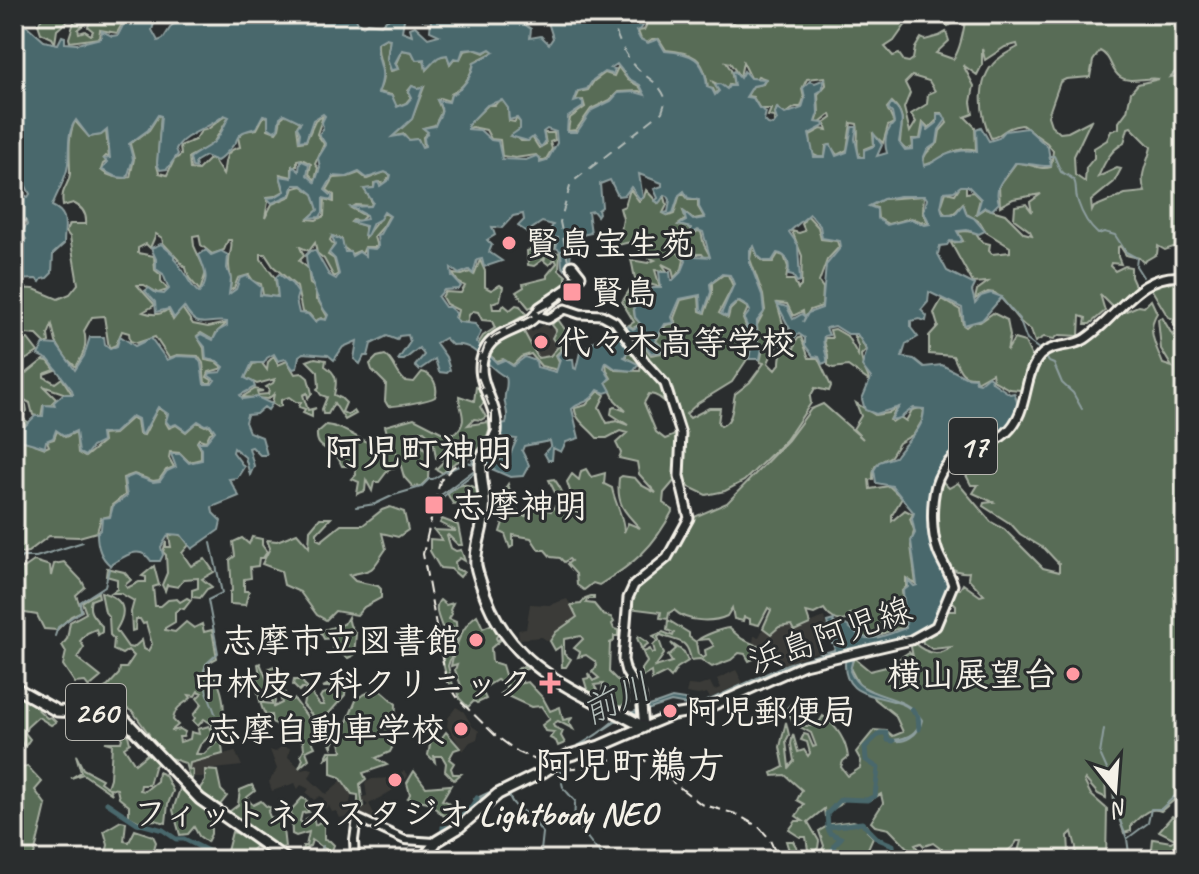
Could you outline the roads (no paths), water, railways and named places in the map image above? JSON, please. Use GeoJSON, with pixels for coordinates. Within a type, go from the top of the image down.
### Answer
{"type":"FeatureCollection","features":[{"type":"Feature","properties":{"kind":"highway"},"geometry":{"type":"LineString","coordinates":[[572,266],[580,276],[568,289],[540,308],[537,316],[497,336],[484,354],[481,378],[496,421],[494,441],[481,462],[484,511],[476,563],[489,605],[507,639],[545,674],[644,727]]}},
{"type":"Feature","properties":{"kind":"highway","name":"260"},"geometry":{"type":"LineString","coordinates":[[14,687],[63,712],[101,712],[119,716],[204,803],[287,860]]}},
{"type":"Feature","properties":{"kind":"highway"},"geometry":{"type":"LineString","coordinates":[[424,857],[435,842],[457,829],[484,804],[508,789],[567,756],[644,727]]}},
{"type":"Feature","properties":{"kind":"main road","name":"浜島阿児線"},"geometry":{"type":"LineString","coordinates":[[644,727],[676,714],[706,709],[799,667],[911,640],[928,632],[938,622],[953,583],[935,542],[936,485],[948,463],[966,448],[997,439],[1009,431],[1021,413],[1034,365],[1040,356],[1052,348],[1084,340],[1146,284],[1169,277],[1185,277]]}},
{"type":"Feature","properties":{"kind":"main road"},"geometry":{"type":"LineString","coordinates":[[537,316],[548,319],[563,309],[600,315],[613,321],[661,379],[669,393],[681,434],[679,476],[689,515],[667,558],[634,585],[628,598],[623,660],[627,674],[640,692],[644,727]]}},
{"type":"Feature","properties":{"kind":"main road"},"geometry":{"type":"LineString","coordinates":[[355,860],[357,818],[405,840],[435,842]]}},
{"type":"Feature","properties":{"kind":"water"},"geometry":{"type":"Polygon","coordinates":[[[129,14],[157,14],[152,30],[158,41],[163,39],[172,25],[196,14],[355,14],[363,26],[367,23],[381,25],[393,18],[394,14],[405,14],[402,31],[412,35],[410,28],[415,26],[428,38],[439,35],[430,31],[431,20],[423,20],[417,14],[447,14],[465,23],[466,17],[461,14],[510,14],[531,29],[530,38],[541,36],[549,44],[553,38],[548,14],[641,14],[644,24],[636,31],[640,39],[648,43],[658,39],[665,51],[682,53],[695,59],[703,69],[707,87],[715,95],[719,91],[715,85],[720,84],[727,89],[734,86],[734,71],[740,78],[744,71],[750,78],[766,79],[762,84],[753,86],[746,97],[753,98],[759,108],[766,112],[764,120],[768,124],[773,125],[777,120],[777,108],[785,114],[802,108],[805,98],[803,88],[810,81],[815,83],[825,79],[822,90],[817,93],[815,122],[824,126],[809,134],[814,157],[825,157],[827,146],[831,145],[836,156],[847,152],[852,127],[857,127],[855,139],[859,157],[864,157],[864,150],[874,146],[874,134],[882,145],[877,156],[887,153],[886,136],[894,123],[888,109],[891,103],[901,117],[899,142],[905,150],[913,149],[913,140],[921,139],[924,125],[928,130],[937,123],[937,114],[943,114],[946,120],[939,130],[937,143],[927,150],[924,166],[951,153],[977,152],[976,129],[981,127],[989,141],[999,138],[1005,131],[1027,128],[1048,147],[1051,166],[1015,163],[999,186],[999,203],[992,210],[985,207],[977,213],[981,199],[968,186],[944,192],[941,207],[943,214],[955,214],[963,204],[967,215],[974,218],[985,231],[979,234],[957,231],[962,240],[960,242],[950,241],[940,246],[938,254],[947,271],[975,285],[972,291],[975,303],[981,296],[991,293],[1002,297],[982,320],[964,325],[962,308],[929,292],[928,302],[921,310],[927,316],[926,321],[911,321],[911,328],[918,337],[906,344],[902,357],[914,359],[924,367],[942,365],[980,383],[988,376],[1010,394],[1014,393],[1018,405],[1014,422],[999,432],[960,448],[946,462],[937,478],[934,540],[951,586],[934,626],[913,634],[909,639],[872,648],[860,647],[854,654],[850,671],[856,681],[873,692],[904,704],[914,710],[922,720],[914,734],[906,740],[889,740],[914,732],[919,725],[914,712],[904,705],[863,692],[852,685],[846,674],[846,655],[792,667],[703,708],[671,702],[620,719],[598,734],[619,717],[672,698],[703,703],[787,664],[834,650],[835,643],[832,643],[827,622],[834,620],[831,633],[834,641],[834,623],[844,624],[868,638],[906,628],[903,591],[908,587],[908,580],[917,585],[911,541],[915,533],[914,513],[892,486],[876,483],[874,470],[879,462],[895,457],[914,435],[924,409],[914,408],[895,419],[891,419],[899,407],[876,414],[865,410],[862,399],[871,378],[862,366],[867,350],[857,334],[848,334],[835,326],[826,328],[829,335],[824,336],[823,343],[827,362],[822,364],[799,334],[791,346],[784,348],[780,344],[790,329],[777,304],[787,307],[793,319],[802,314],[805,317],[803,322],[808,313],[822,308],[826,265],[841,247],[840,241],[822,238],[820,226],[810,214],[789,232],[798,245],[800,281],[788,275],[789,265],[784,256],[777,253],[772,261],[764,261],[754,246],[750,250],[750,263],[762,295],[764,312],[757,321],[754,336],[762,348],[760,359],[749,359],[751,348],[742,338],[747,326],[744,319],[750,311],[748,307],[738,301],[729,309],[727,317],[721,314],[734,284],[730,275],[722,274],[710,284],[711,292],[704,312],[701,310],[700,295],[680,299],[672,317],[674,323],[665,324],[655,341],[662,348],[660,352],[651,353],[645,345],[633,345],[624,357],[638,364],[633,371],[616,369],[606,362],[604,368],[610,378],[606,382],[611,391],[605,393],[598,390],[590,399],[572,409],[579,438],[566,442],[561,452],[553,448],[552,460],[548,460],[544,453],[551,446],[550,441],[524,446],[522,451],[529,465],[523,476],[510,477],[485,466],[483,457],[497,461],[510,455],[517,439],[497,437],[500,424],[506,423],[507,417],[506,377],[469,347],[452,345],[445,338],[436,343],[446,357],[450,370],[447,373],[439,372],[435,359],[419,370],[415,366],[424,355],[419,348],[404,360],[398,360],[410,342],[408,335],[399,336],[397,340],[387,336],[371,344],[368,356],[364,356],[360,364],[354,359],[357,341],[343,347],[334,360],[328,355],[303,353],[299,356],[297,368],[293,369],[286,359],[278,361],[274,354],[264,363],[252,363],[245,378],[255,387],[240,395],[243,399],[257,397],[272,404],[268,410],[264,407],[256,414],[247,415],[245,422],[249,432],[262,437],[267,455],[260,455],[252,447],[249,448],[254,466],[250,475],[245,457],[234,448],[233,452],[244,467],[237,478],[229,479],[239,496],[212,507],[213,513],[221,521],[219,530],[192,549],[181,535],[169,534],[161,547],[163,555],[160,561],[151,561],[136,553],[110,565],[100,550],[97,533],[101,529],[102,518],[110,517],[113,506],[127,496],[124,479],[134,475],[153,482],[160,481],[167,471],[176,467],[171,454],[180,454],[189,463],[202,460],[198,442],[206,442],[215,431],[210,424],[198,421],[186,431],[176,424],[170,426],[166,421],[168,414],[158,407],[143,434],[140,433],[138,419],[132,416],[114,433],[101,434],[102,442],[92,447],[85,456],[79,453],[76,431],[65,436],[56,430],[53,438],[46,441],[45,447],[20,440],[19,432],[35,416],[43,416],[44,405],[55,406],[54,402],[63,394],[73,394],[49,360],[38,355],[44,344],[57,345],[75,370],[84,356],[90,337],[104,337],[105,345],[110,349],[117,346],[120,336],[135,346],[151,338],[167,360],[177,356],[197,357],[204,384],[212,384],[215,380],[209,376],[210,373],[221,372],[224,367],[217,361],[206,359],[205,347],[197,337],[201,334],[213,340],[218,331],[227,326],[227,322],[198,322],[184,307],[174,318],[169,309],[156,312],[155,302],[145,291],[149,288],[164,294],[169,289],[163,274],[156,269],[151,248],[161,244],[174,255],[199,293],[206,279],[199,255],[206,250],[211,255],[221,251],[228,255],[229,294],[236,289],[240,278],[247,276],[261,287],[260,295],[278,297],[276,277],[279,274],[298,293],[299,313],[308,314],[315,322],[326,320],[328,315],[313,286],[306,255],[315,250],[329,275],[336,279],[339,274],[335,259],[329,253],[335,245],[332,236],[342,240],[345,252],[350,252],[352,256],[359,252],[365,256],[365,248],[375,249],[378,246],[377,235],[390,216],[384,212],[373,223],[367,236],[364,235],[366,226],[351,222],[367,219],[366,215],[351,207],[371,206],[373,202],[364,189],[374,188],[378,182],[380,186],[391,175],[385,172],[367,178],[359,172],[347,177],[333,176],[325,190],[332,200],[323,198],[320,217],[309,218],[318,210],[313,194],[302,185],[294,185],[290,195],[272,203],[267,198],[285,191],[280,176],[292,178],[293,166],[299,171],[300,160],[309,164],[307,175],[315,182],[320,168],[318,158],[326,145],[319,134],[323,129],[323,114],[313,120],[306,140],[299,141],[297,127],[301,122],[284,114],[280,117],[278,129],[274,131],[268,127],[268,116],[263,115],[256,128],[241,134],[219,160],[205,156],[195,162],[196,168],[192,167],[190,158],[219,137],[229,117],[224,115],[185,139],[176,149],[178,154],[167,169],[160,170],[157,164],[161,116],[158,115],[148,130],[129,144],[133,159],[127,178],[116,177],[102,170],[107,162],[104,159],[110,158],[107,130],[101,135],[89,137],[76,120],[69,137],[67,170],[52,206],[64,217],[64,244],[53,254],[52,273],[47,278],[40,282],[36,279],[14,280],[14,242],[26,239],[21,232],[27,225],[26,221],[17,219],[21,207],[14,206],[14,199],[19,193],[28,197],[30,194],[14,163],[14,22],[27,26],[44,41],[58,44],[62,36],[65,43],[77,44],[101,38],[102,31],[112,36],[118,35],[129,14]],[[390,39],[377,43],[382,71],[378,93],[392,96],[397,107],[412,97],[409,91],[412,86],[423,87],[412,119],[392,137],[403,135],[409,140],[418,139],[422,147],[425,146],[424,138],[428,132],[423,128],[435,126],[441,113],[437,100],[449,102],[451,95],[466,82],[474,63],[494,52],[490,49],[484,52],[463,50],[460,59],[454,58],[450,63],[447,55],[443,55],[426,69],[424,59],[416,60],[412,52],[402,50],[395,63],[398,69],[391,70],[387,59],[390,39]],[[617,64],[611,68],[615,69],[613,74],[604,72],[587,89],[578,91],[574,102],[580,100],[583,107],[568,117],[567,132],[577,132],[592,110],[611,101],[618,93],[645,95],[640,85],[629,79],[617,64]],[[502,100],[487,105],[468,125],[468,129],[480,130],[491,140],[498,141],[502,159],[526,160],[536,156],[540,158],[540,163],[547,161],[557,143],[556,132],[547,129],[543,132],[545,142],[541,147],[533,137],[528,141],[510,136],[520,129],[520,122],[517,118],[509,120],[508,108],[502,100]],[[639,174],[643,198],[639,198],[631,187],[625,195],[618,196],[610,180],[600,184],[602,207],[597,216],[593,211],[588,212],[591,233],[582,235],[571,244],[570,264],[565,270],[561,251],[556,248],[558,238],[546,237],[553,225],[542,222],[527,232],[518,226],[524,220],[523,214],[513,216],[502,228],[492,227],[495,235],[487,240],[492,245],[489,252],[502,261],[484,267],[482,259],[477,260],[473,274],[469,270],[459,274],[451,268],[452,276],[461,286],[459,289],[444,290],[438,297],[445,307],[456,313],[454,317],[459,322],[475,324],[481,332],[476,342],[497,363],[504,360],[513,366],[525,357],[536,361],[537,367],[556,372],[560,360],[557,356],[566,346],[567,359],[573,359],[576,369],[580,352],[600,337],[610,335],[609,327],[622,331],[628,326],[633,329],[641,325],[635,317],[633,301],[653,288],[661,288],[659,272],[670,272],[673,280],[686,261],[683,255],[694,250],[696,256],[710,257],[703,232],[698,230],[691,234],[691,228],[679,225],[686,221],[684,212],[693,220],[705,218],[699,200],[688,198],[684,191],[679,195],[673,213],[667,215],[664,213],[668,212],[668,196],[665,195],[659,203],[655,201],[658,198],[654,189],[662,183],[639,174]],[[925,196],[883,199],[869,206],[877,209],[877,218],[887,225],[911,219],[930,224],[924,212],[925,196]]]}},
{"type":"Feature","properties":{"kind":"water"},"geometry":{"type":"Polygon","coordinates":[[[592,737],[550,765],[491,796],[473,800],[542,767],[592,737]]]}},
{"type":"Feature","properties":{"kind":"waterway"},"geometry":{"type":"LineString","coordinates":[[1049,156],[1054,156],[1061,172],[1076,184],[1076,196],[1086,220],[1098,234],[1115,235],[1126,252],[1137,258],[1136,266],[1143,277]]}},
{"type":"Feature","properties":{"kind":"waterway"},"geometry":{"type":"LineString","coordinates":[[1001,298],[1019,319],[1027,340],[1043,352]]}},
{"type":"Feature","properties":{"kind":"waterway"},"geometry":{"type":"LineString","coordinates":[[1046,357],[1054,364],[1062,383],[1073,393],[1082,409]]}},
{"type":"Feature","properties":{"kind":"waterway"},"geometry":{"type":"LineString","coordinates":[[450,470],[467,462],[474,464],[472,460],[478,458]]}},
{"type":"Feature","properties":{"kind":"waterway"},"geometry":{"type":"LineString","coordinates":[[430,479],[448,470]]}},
{"type":"Feature","properties":{"kind":"waterway"},"geometry":{"type":"LineString","coordinates":[[441,495],[473,471]]}},
{"type":"Feature","properties":{"kind":"waterway"},"geometry":{"type":"LineString","coordinates":[[440,499],[477,471]]}},
{"type":"Feature","properties":{"kind":"waterway"},"geometry":{"type":"LineString","coordinates":[[394,495],[421,487],[429,479]]}},
{"type":"Feature","properties":{"kind":"waterway"},"geometry":{"type":"LineString","coordinates":[[356,507],[375,504],[392,496]]}},
{"type":"Feature","properties":{"kind":"waterway"},"geometry":{"type":"LineString","coordinates":[[14,565],[22,557],[36,557],[83,542]]}},
{"type":"Feature","properties":{"kind":"waterway"},"geometry":{"type":"LineString","coordinates":[[211,543],[222,593],[208,600],[218,653],[206,664],[202,678],[215,713]]}},
{"type":"Feature","properties":{"kind":"waterway"},"geometry":{"type":"LineString","coordinates":[[55,636],[58,627],[81,611],[80,602],[105,586],[110,565]]}},
{"type":"Feature","properties":{"kind":"waterway"},"geometry":{"type":"LineString","coordinates":[[912,709],[918,717],[919,729]]}},
{"type":"Feature","properties":{"kind":"waterway"},"geometry":{"type":"LineString","coordinates":[[1100,754],[1104,729]]}},
{"type":"Feature","properties":{"kind":"waterway"},"geometry":{"type":"LineString","coordinates":[[828,827],[827,814],[841,799],[867,800],[875,796],[878,768],[866,760],[865,747],[880,733],[886,733],[888,740],[893,741]]}},
{"type":"Feature","properties":{"kind":"waterway"},"geometry":{"type":"LineString","coordinates":[[1101,756],[1114,785],[1115,807],[1127,839],[1130,860]]}},
{"type":"Feature","properties":{"kind":"waterway"},"geometry":{"type":"LineString","coordinates":[[560,771],[562,780]]}},
{"type":"Feature","properties":{"kind":"waterway"},"geometry":{"type":"LineString","coordinates":[[562,783],[563,787]]}},
{"type":"Feature","properties":{"kind":"waterway"},"geometry":{"type":"LineString","coordinates":[[1128,838],[1148,823],[1151,809],[1161,809],[1185,791]]}},
{"type":"Feature","properties":{"kind":"waterway"},"geometry":{"type":"LineString","coordinates":[[567,792],[575,801]]}},
{"type":"Feature","properties":{"kind":"waterway"},"geometry":{"type":"LineString","coordinates":[[509,794],[514,804],[543,833],[541,851],[544,860]]}},
{"type":"Feature","properties":{"kind":"waterway","name":"前川"},"geometry":{"type":"LineString","coordinates":[[443,836],[443,827],[454,828],[459,816],[468,812],[477,798]]}},
{"type":"Feature","properties":{"kind":"waterway","name":"前川"},"geometry":{"type":"LineString","coordinates":[[107,803],[137,823],[163,830],[176,839],[184,839],[226,860]]}},
{"type":"Feature","properties":{"kind":"waterway"},"geometry":{"type":"LineString","coordinates":[[574,822],[575,803]]}},
{"type":"Feature","properties":{"kind":"waterway"},"geometry":{"type":"LineString","coordinates":[[576,823],[596,849]]}},
{"type":"Feature","properties":{"kind":"waterway"},"geometry":{"type":"LineString","coordinates":[[828,827],[862,823],[878,839],[893,845],[894,856],[891,860]]}},
{"type":"Feature","properties":{"kind":"waterway"},"geometry":{"type":"LineString","coordinates":[[821,860],[832,854],[834,845],[841,838],[830,833],[828,828]]}},
{"type":"Feature","properties":{"kind":"waterway"},"geometry":{"type":"LineString","coordinates":[[318,860],[323,846]]}},
{"type":"Feature","properties":{"kind":"waterway"},"geometry":{"type":"LineString","coordinates":[[598,850],[606,860]]}},
{"type":"Feature","properties":{"kind":"waterway"},"geometry":{"type":"LineString","coordinates":[[1131,858],[1140,860]]}},
{"type":"Feature","properties":{"kind":"railway"},"geometry":{"type":"LineString","coordinates":[[578,287],[554,304],[494,336],[485,345],[479,362],[478,377],[492,413],[492,430],[481,451],[453,467],[440,481],[423,554],[446,680],[459,700],[496,736],[518,752],[563,769],[584,767],[624,756],[643,759],[701,804],[736,814],[759,827],[769,838],[779,860]]}},
{"type":"Feature","properties":{"kind":"place","name":"賢島宝生苑"},"geometry":{"type":"Point","coordinates":[509,243]}},
{"type":"Feature","properties":{"kind":"place","name":"賢島"},"geometry":{"type":"Point","coordinates":[572,292]}},
{"type":"Feature","properties":{"kind":"place","name":"代々木高等学校"},"geometry":{"type":"Point","coordinates":[541,342]}},
{"type":"Feature","properties":{"kind":"place","name":"志摩神明"},"geometry":{"type":"Point","coordinates":[434,505]}},
{"type":"Feature","properties":{"kind":"place","name":"志摩市立図書館"},"geometry":{"type":"Point","coordinates":[476,640]}},
{"type":"Feature","properties":{"kind":"place","name":"横山展望台"},"geometry":{"type":"Point","coordinates":[1073,674]}},
{"type":"Feature","properties":{"kind":"place","name":"中林皮フ科クリニック"},"geometry":{"type":"Point","coordinates":[550,683]}},
{"type":"Feature","properties":{"kind":"place","name":"阿児郵便局"},"geometry":{"type":"Point","coordinates":[670,711]}},
{"type":"Feature","properties":{"kind":"place","name":"志摩自動車学校"},"geometry":{"type":"Point","coordinates":[461,729]}},
{"type":"Feature","properties":{"kind":"place","name":"フィットネススタジオ Lightbody NEO"},"geometry":{"type":"Point","coordinates":[395,780]}},
{"type":"Feature","properties":{"kind":"district","name":"阿児町神明"},"geometry":{"type":"Point","coordinates":[419,452]}},
{"type":"Feature","properties":{"kind":"district","name":"阿児町鵜方"},"geometry":{"type":"Point","coordinates":[630,765]}}]}
